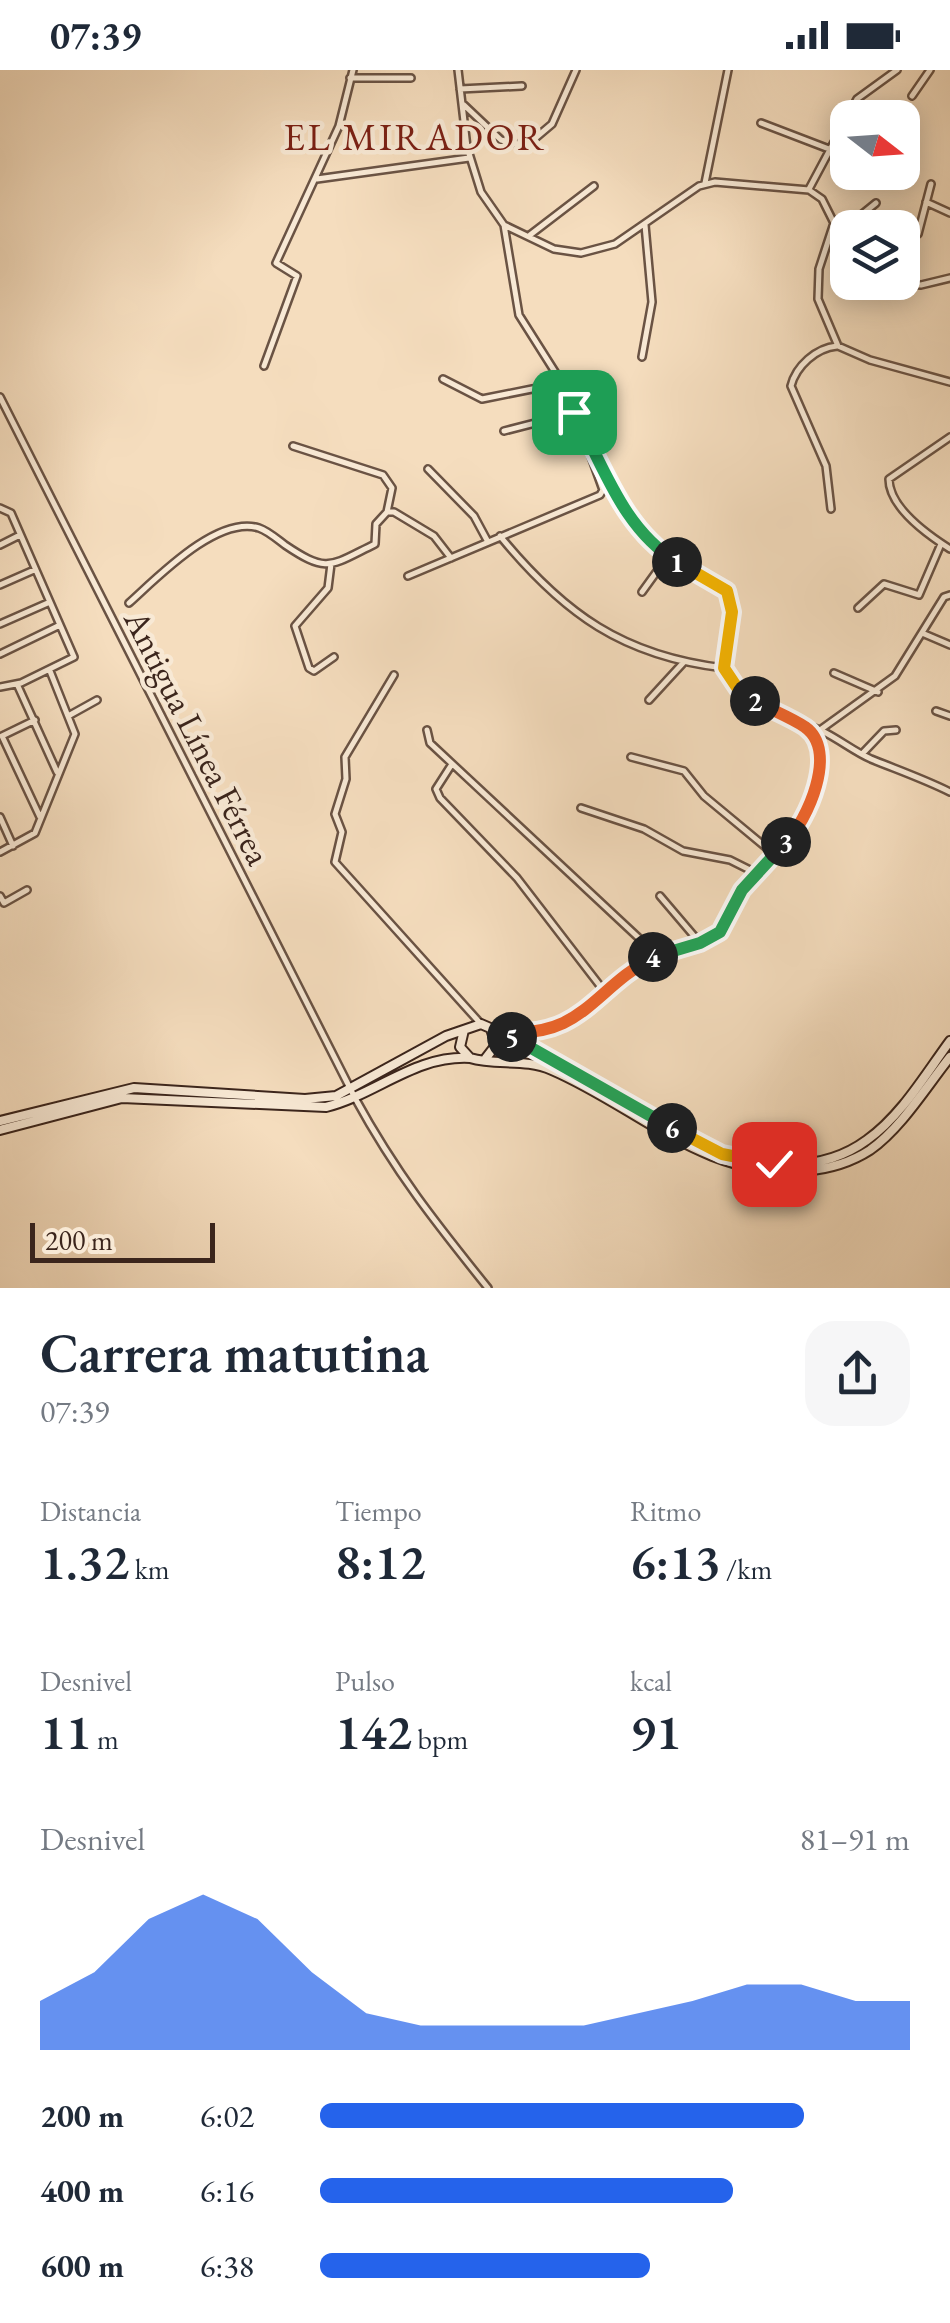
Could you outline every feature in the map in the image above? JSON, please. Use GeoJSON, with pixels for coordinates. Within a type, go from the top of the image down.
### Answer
{"type":"FeatureCollection","features":[{"type":"Feature","properties":{"kind":"main road"},"geometry":{"type":"LineString","coordinates":[[0,1121],[134,1088],[314,1099],[353,1095],[446,1036],[481,1024],[504,1032],[711,1149],[774,1164],[821,1160],[870,1138],[950,1042]]}},
{"type":"Feature","properties":{"kind":"main road"},"geometry":{"type":"LineString","coordinates":[[486,1058],[496,1045],[491,1029]]}},
{"type":"Feature","properties":{"kind":"main road"},"geometry":{"type":"LineString","coordinates":[[464,1030],[460,1047],[470,1058]]}},
{"type":"Feature","properties":{"kind":"main road"},"geometry":{"type":"LineString","coordinates":[[0,1130],[122,1098],[314,1108],[422,1063],[486,1058],[554,1071],[708,1157],[772,1172],[822,1169],[870,1150],[950,1057]]}},
{"type":"Feature","properties":{"kind":"street"},"geometry":{"type":"LineString","coordinates":[[264,366],[297,276],[276,262],[339,126],[352,70]]}},
{"type":"Feature","properties":{"kind":"street"},"geometry":{"type":"LineString","coordinates":[[458,70],[469,158],[480,192],[504,225],[519,315],[562,383],[624,511],[668,556],[727,591],[732,612],[724,668]]}},
{"type":"Feature","properties":{"kind":"street"},"geometry":{"type":"LineString","coordinates":[[463,103],[501,140],[526,146],[552,124],[576,70]]}},
{"type":"Feature","properties":{"kind":"street"},"geometry":{"type":"LineString","coordinates":[[705,183],[728,70]]}},
{"type":"Feature","properties":{"kind":"street"},"geometry":{"type":"LineString","coordinates":[[808,190],[857,98],[897,70]]}},
{"type":"Feature","properties":{"kind":"street"},"geometry":{"type":"LineString","coordinates":[[912,96],[930,70]]}},
{"type":"Feature","properties":{"kind":"street"},"geometry":{"type":"LineString","coordinates":[[350,78],[411,78]]}},
{"type":"Feature","properties":{"kind":"street"},"geometry":{"type":"LineString","coordinates":[[460,88],[522,86]]}},
{"type":"Feature","properties":{"kind":"street"},"geometry":{"type":"LineString","coordinates":[[760,123],[829,148]]}},
{"type":"Feature","properties":{"kind":"street"},"geometry":{"type":"LineString","coordinates":[[317,179],[469,158]]}},
{"type":"Feature","properties":{"kind":"street"},"geometry":{"type":"LineString","coordinates":[[504,225],[554,249],[582,253],[615,244],[705,183],[808,190],[828,206],[830,214]]}},
{"type":"Feature","properties":{"kind":"street"},"geometry":{"type":"LineString","coordinates":[[920,226],[931,184]]}},
{"type":"Feature","properties":{"kind":"street"},"geometry":{"type":"LineString","coordinates":[[530,235],[594,186]]}},
{"type":"Feature","properties":{"kind":"street"},"geometry":{"type":"LineString","coordinates":[[926,202],[950,213]]}},
{"type":"Feature","properties":{"kind":"street"},"geometry":{"type":"LineString","coordinates":[[868,210],[876,204]]}},
{"type":"Feature","properties":{"kind":"street"},"geometry":{"type":"LineString","coordinates":[[642,357],[652,302],[645,225]]}},
{"type":"Feature","properties":{"kind":"street"},"geometry":{"type":"LineString","coordinates":[[830,240],[819,269],[818,299],[838,346]]}},
{"type":"Feature","properties":{"kind":"street"},"geometry":{"type":"LineString","coordinates":[[920,285],[950,278]]}},
{"type":"Feature","properties":{"kind":"street"},"geometry":{"type":"LineString","coordinates":[[830,510],[826,466],[791,386],[799,368],[814,354],[838,346],[870,360],[950,382]]}},
{"type":"Feature","properties":{"kind":"street"},"geometry":{"type":"LineString","coordinates":[[443,379],[482,399],[562,383]]}},
{"type":"Feature","properties":{"kind":"street","name":"Antigua Línea Férrea"},"geometry":{"type":"LineString","coordinates":[[0,397],[389,1161],[434,1226],[488,1288]]}},
{"type":"Feature","properties":{"kind":"street"},"geometry":{"type":"LineString","coordinates":[[504,431],[574,412]]}},
{"type":"Feature","properties":{"kind":"street"},"geometry":{"type":"LineString","coordinates":[[408,576],[600,495],[603,490],[580,424]]}},
{"type":"Feature","properties":{"kind":"street"},"geometry":{"type":"LineString","coordinates":[[950,437],[889,479],[894,498],[950,549]]}},
{"type":"Feature","properties":{"kind":"street"},"geometry":{"type":"LineString","coordinates":[[129,603],[190,547],[245,527],[264,530],[310,563],[331,564],[375,544],[376,524],[387,512],[392,488],[384,475],[293,446]]}},
{"type":"Feature","properties":{"kind":"street"},"geometry":{"type":"LineString","coordinates":[[428,470],[474,516],[488,542]]}},
{"type":"Feature","properties":{"kind":"street"},"geometry":{"type":"LineString","coordinates":[[0,508],[12,513],[74,656],[50,671],[0,687]]}},
{"type":"Feature","properties":{"kind":"street"},"geometry":{"type":"LineString","coordinates":[[387,512],[398,513],[434,536],[450,558]]}},
{"type":"Feature","properties":{"kind":"street"},"geometry":{"type":"LineString","coordinates":[[0,545],[20,535]]}},
{"type":"Feature","properties":{"kind":"street"},"geometry":{"type":"LineString","coordinates":[[500,536],[611,638],[683,663],[724,668],[752,699],[804,727],[820,730],[862,754],[950,792]]}},
{"type":"Feature","properties":{"kind":"street"},"geometry":{"type":"LineString","coordinates":[[858,608],[884,584],[919,595],[942,544]]}},
{"type":"Feature","properties":{"kind":"street"},"geometry":{"type":"LineString","coordinates":[[642,592],[668,556]]}},
{"type":"Feature","properties":{"kind":"street"},"geometry":{"type":"LineString","coordinates":[[331,564],[328,588],[295,626],[299,650],[309,668],[314,671],[334,657]]}},
{"type":"Feature","properties":{"kind":"street"},"geometry":{"type":"LineString","coordinates":[[0,585],[35,570]]}},
{"type":"Feature","properties":{"kind":"street"},"geometry":{"type":"LineString","coordinates":[[820,730],[878,692],[895,676],[950,595]]}},
{"type":"Feature","properties":{"kind":"street"},"geometry":{"type":"LineString","coordinates":[[0,624],[50,602]]}},
{"type":"Feature","properties":{"kind":"street"},"geometry":{"type":"LineString","coordinates":[[0,654],[61,624]]}},
{"type":"Feature","properties":{"kind":"street"},"geometry":{"type":"LineString","coordinates":[[922,632],[950,645]]}},
{"type":"Feature","properties":{"kind":"street"},"geometry":{"type":"LineString","coordinates":[[649,700],[683,663]]}},
{"type":"Feature","properties":{"kind":"street"},"geometry":{"type":"LineString","coordinates":[[0,852],[30,839],[75,734],[50,671]]}},
{"type":"Feature","properties":{"kind":"street"},"geometry":{"type":"LineString","coordinates":[[834,673],[878,692]]}},
{"type":"Feature","properties":{"kind":"street"},"geometry":{"type":"LineString","coordinates":[[394,675],[345,757],[346,779],[335,814],[342,832],[335,862],[481,1024]]}},
{"type":"Feature","properties":{"kind":"street"},"geometry":{"type":"LineString","coordinates":[[17,684],[58,774]]}},
{"type":"Feature","properties":{"kind":"street"},"geometry":{"type":"LineString","coordinates":[[70,714],[97,700]]}},
{"type":"Feature","properties":{"kind":"street"},"geometry":{"type":"LineString","coordinates":[[936,712],[950,716]]}},
{"type":"Feature","properties":{"kind":"street"},"geometry":{"type":"LineString","coordinates":[[35,720],[1,737],[41,820]]}},
{"type":"Feature","properties":{"kind":"street"},"geometry":{"type":"LineString","coordinates":[[504,1032],[554,1030],[574,1020],[623,973],[657,955],[700,943],[729,922],[756,872],[804,818],[818,782],[816,742],[804,727]]}},
{"type":"Feature","properties":{"kind":"street"},"geometry":{"type":"LineString","coordinates":[[427,730],[430,744],[657,955]]}},
{"type":"Feature","properties":{"kind":"street"},"geometry":{"type":"LineString","coordinates":[[862,754],[884,731],[896,730]]}},
{"type":"Feature","properties":{"kind":"street"},"geometry":{"type":"LineString","coordinates":[[631,757],[684,771],[704,796],[774,854]]}},
{"type":"Feature","properties":{"kind":"street"},"geometry":{"type":"LineString","coordinates":[[452,764],[436,788],[440,798],[517,878],[604,992]]}},
{"type":"Feature","properties":{"kind":"street"},"geometry":{"type":"LineString","coordinates":[[582,808],[644,829],[683,852],[730,860],[756,872]]}},
{"type":"Feature","properties":{"kind":"street"},"geometry":{"type":"LineString","coordinates":[[0,817],[13,846]]}},
{"type":"Feature","properties":{"kind":"street"},"geometry":{"type":"LineString","coordinates":[[1,901],[27,890]]}},
{"type":"Feature","properties":{"kind":"street"},"geometry":{"type":"LineString","coordinates":[[660,896],[700,943]]}},
{"type":"Feature","properties":{"kind":"district","name":"EL MIRADOR"},"geometry":{"type":"Point","coordinates":[415,136]}},
{"type":"Feature","properties":{"kind":"route"},"geometry":{"type":"LineString","coordinates":[[574,412],[624,511],[647,540],[727,591],[732,612],[723,654],[727,676],[752,699],[804,727],[812,736],[816,742],[818,782],[804,818],[742,890],[729,922],[720,932],[700,943],[657,955],[623,973],[574,1020],[554,1030],[504,1032],[690,1139],[722,1154],[774,1164]]}}]}
